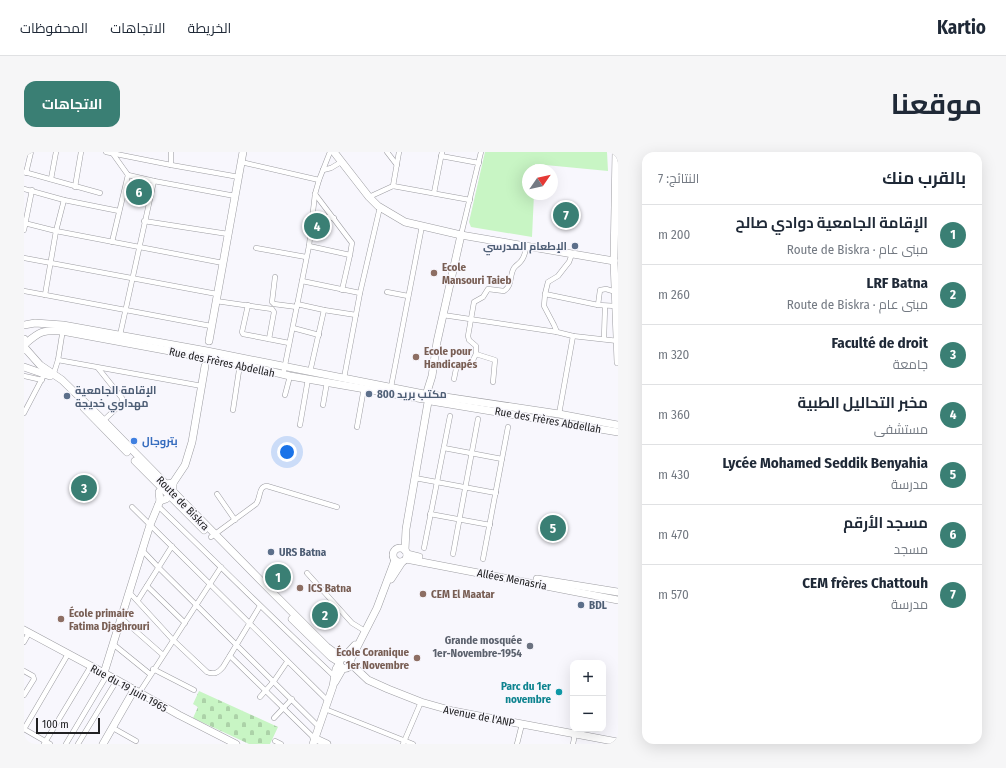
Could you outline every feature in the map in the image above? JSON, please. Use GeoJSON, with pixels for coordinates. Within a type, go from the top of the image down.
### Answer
{"type":"FeatureCollection","features":[{"type":"Feature","properties":{"kind":"main road"},"geometry":{"type":"LineString","coordinates":[[105,674],[142,550],[158,503],[160,492],[185,465],[192,442],[243,152]]}},
{"type":"Feature","properties":{"kind":"main road"},"geometry":{"type":"LineString","coordinates":[[334,152],[369,197],[380,207],[405,222],[461,235],[616,263]]}},
{"type":"Feature","properties":{"kind":"main road"},"geometry":{"type":"LineString","coordinates":[[616,152],[616,306],[618,362]]}},
{"type":"Feature","properties":{"kind":"main road"},"geometry":{"type":"LineString","coordinates":[[333,686],[334,676],[370,623],[402,555],[443,315],[461,235]]}},
{"type":"Feature","properties":{"kind":"main road","name":"Rue des Frères Abdellah"},"geometry":{"type":"LineString","coordinates":[[24,325],[34,323],[285,367],[326,382],[559,414],[618,425]]}},
{"type":"Feature","properties":{"kind":"main road","name":"Rue des Frères Abdellah"},"geometry":{"type":"LineString","coordinates":[[24,345],[36,334],[63,328],[120,335],[207,354],[287,376],[344,378],[391,386],[428,397],[618,432]]}},
{"type":"Feature","properties":{"kind":"main road","name":"Route de Biskra"},"geometry":{"type":"LineString","coordinates":[[24,345],[40,365],[54,376],[62,380],[101,422],[167,485],[171,494],[213,536],[324,644],[362,678],[368,680]]}},
{"type":"Feature","properties":{"kind":"main road","name":"Route de Biskra"},"geometry":{"type":"LineString","coordinates":[[24,367],[43,377],[54,376]]}},
{"type":"Feature","properties":{"kind":"main road"},"geometry":{"type":"LineString","coordinates":[[158,503],[166,499],[171,494]]}},
{"type":"Feature","properties":{"kind":"main road"},"geometry":{"type":"LineString","coordinates":[[402,555],[501,574],[618,592]]}},
{"type":"Feature","properties":{"kind":"main road","name":"Allées Menasria"},"geometry":{"type":"LineString","coordinates":[[501,574],[618,600]]}},
{"type":"Feature","properties":{"kind":"main road","name":"Rue du 19 juin 1965"},"geometry":{"type":"LineString","coordinates":[[27,631],[179,716],[236,744]]}},
{"type":"Feature","properties":{"kind":"main road"},"geometry":{"type":"LineString","coordinates":[[328,744],[313,741],[333,686],[344,662]]}},
{"type":"Feature","properties":{"kind":"main road","name":"Avenue de l'ANP"},"geometry":{"type":"LineString","coordinates":[[368,680],[421,702],[453,711],[618,742]]}},
{"type":"Feature","properties":{"kind":"main road"},"geometry":{"type":"LineString","coordinates":[[103,744],[136,692]]}},
{"type":"Feature","properties":{"kind":"main road"},"geometry":{"type":"LineString","coordinates":[[606,739],[618,738]]}},
{"type":"Feature","properties":{"kind":"street"},"geometry":{"type":"LineString","coordinates":[[31,152],[25,173],[100,193]]}},
{"type":"Feature","properties":{"kind":"street"},"geometry":{"type":"LineString","coordinates":[[51,179],[56,152]]}},
{"type":"Feature","properties":{"kind":"street"},"geometry":{"type":"LineString","coordinates":[[75,187],[81,152]]}},
{"type":"Feature","properties":{"kind":"street"},"geometry":{"type":"LineString","coordinates":[[106,152],[239,177]]}},
{"type":"Feature","properties":{"kind":"street"},"geometry":{"type":"LineString","coordinates":[[171,152],[171,165]]}},
{"type":"Feature","properties":{"kind":"street"},"geometry":{"type":"LineString","coordinates":[[285,395],[287,376],[285,367],[309,246],[315,194],[330,152]]}},
{"type":"Feature","properties":{"kind":"street"},"geometry":{"type":"LineString","coordinates":[[387,152],[396,165]]}},
{"type":"Feature","properties":{"kind":"street"},"geometry":{"type":"LineString","coordinates":[[393,186],[399,152]]}},
{"type":"Feature","properties":{"kind":"street"},"geometry":{"type":"LineString","coordinates":[[461,235],[481,152]]}},
{"type":"Feature","properties":{"kind":"street"},"geometry":{"type":"LineString","coordinates":[[113,153],[128,175],[235,196]]}},
{"type":"Feature","properties":{"kind":"street"},"geometry":{"type":"LineString","coordinates":[[434,193],[441,154],[479,163]]}},
{"type":"Feature","properties":{"kind":"street"},"geometry":{"type":"LineString","coordinates":[[242,162],[319,180]]}},
{"type":"Feature","properties":{"kind":"street"},"geometry":{"type":"LineString","coordinates":[[323,170],[331,168],[341,162]]}},
{"type":"Feature","properties":{"kind":"street"},"geometry":{"type":"LineString","coordinates":[[112,242],[128,175]]}},
{"type":"Feature","properties":{"kind":"street"},"geometry":{"type":"LineString","coordinates":[[120,335],[138,247],[154,181]]}},
{"type":"Feature","properties":{"kind":"street"},"geometry":{"type":"LineString","coordinates":[[369,197],[393,186],[470,200]]}},
{"type":"Feature","properties":{"kind":"street"},"geometry":{"type":"LineString","coordinates":[[24,189],[64,200],[119,211]]}},
{"type":"Feature","properties":{"kind":"street"},"geometry":{"type":"LineString","coordinates":[[24,230],[32,190]]}},
{"type":"Feature","properties":{"kind":"street"},"geometry":{"type":"LineString","coordinates":[[315,194],[352,243],[342,290]]}},
{"type":"Feature","properties":{"kind":"street"},"geometry":{"type":"LineString","coordinates":[[45,296],[56,231],[64,200]]}},
{"type":"Feature","properties":{"kind":"street"},"geometry":{"type":"LineString","coordinates":[[344,378],[360,293],[380,207]]}},
{"type":"Feature","properties":{"kind":"street"},"geometry":{"type":"LineString","coordinates":[[313,215],[334,218]]}},
{"type":"Feature","properties":{"kind":"street"},"geometry":{"type":"LineString","coordinates":[[144,221],[228,234]]}},
{"type":"Feature","properties":{"kind":"street"},"geometry":{"type":"LineString","coordinates":[[25,223],[56,231],[223,263]]}},
{"type":"Feature","properties":{"kind":"street"},"geometry":{"type":"LineString","coordinates":[[391,386],[422,226]]}},
{"type":"Feature","properties":{"kind":"street"},"geometry":{"type":"LineString","coordinates":[[309,246],[350,255]]}},
{"type":"Feature","properties":{"kind":"street"},"geometry":{"type":"LineString","coordinates":[[454,379],[457,364],[471,364],[476,354],[476,346],[468,338],[474,302],[483,297],[487,290],[504,291],[509,287],[515,266],[523,260],[526,246]]}},
{"type":"Feature","properties":{"kind":"street"},"geometry":{"type":"LineString","coordinates":[[256,248],[306,257]]}},
{"type":"Feature","properties":{"kind":"street"},"geometry":{"type":"LineString","coordinates":[[557,332],[544,306],[545,294],[548,282],[558,276],[569,262],[572,254]]}},
{"type":"Feature","properties":{"kind":"street"},"geometry":{"type":"LineString","coordinates":[[24,258],[217,297],[248,306],[272,309],[274,312],[269,339]]}},
{"type":"Feature","properties":{"kind":"street"},"geometry":{"type":"LineString","coordinates":[[275,277],[272,302],[274,304],[297,305],[356,315]]}},
{"type":"Feature","properties":{"kind":"street"},"geometry":{"type":"LineString","coordinates":[[302,281],[360,293]]}},
{"type":"Feature","properties":{"kind":"street"},"geometry":{"type":"LineString","coordinates":[[598,304],[600,290],[606,289],[617,292]]}},
{"type":"Feature","properties":{"kind":"street"},"geometry":{"type":"LineString","coordinates":[[24,291],[212,326]]}},
{"type":"Feature","properties":{"kind":"street"},"geometry":{"type":"LineString","coordinates":[[387,292],[408,296]]}},
{"type":"Feature","properties":{"kind":"street"},"geometry":{"type":"LineString","coordinates":[[545,294],[605,306],[616,306]]}},
{"type":"Feature","properties":{"kind":"street"},"geometry":{"type":"LineString","coordinates":[[248,306],[242,333],[290,343]]}},
{"type":"Feature","properties":{"kind":"street"},"geometry":{"type":"LineString","coordinates":[[604,339],[605,306]]}},
{"type":"Feature","properties":{"kind":"street"},"geometry":{"type":"LineString","coordinates":[[300,424],[324,310]]}},
{"type":"Feature","properties":{"kind":"street"},"geometry":{"type":"LineString","coordinates":[[443,315],[557,332],[573,336],[618,341]]}},
{"type":"Feature","properties":{"kind":"street"},"geometry":{"type":"LineString","coordinates":[[54,376],[63,328]]}},
{"type":"Feature","properties":{"kind":"street"},"geometry":{"type":"LineString","coordinates":[[293,328],[319,335]]}},
{"type":"Feature","properties":{"kind":"street"},"geometry":{"type":"LineString","coordinates":[[559,414],[573,336]]}},
{"type":"Feature","properties":{"kind":"street"},"geometry":{"type":"LineString","coordinates":[[476,354],[495,360],[493,382]]}},
{"type":"Feature","properties":{"kind":"street"},"geometry":{"type":"LineString","coordinates":[[58,360],[202,386]]}},
{"type":"Feature","properties":{"kind":"street"},"geometry":{"type":"LineString","coordinates":[[233,410],[240,364]]}},
{"type":"Feature","properties":{"kind":"street"},"geometry":{"type":"LineString","coordinates":[[98,368],[122,398],[122,403],[101,422]]}},
{"type":"Feature","properties":{"kind":"street"},"geometry":{"type":"LineString","coordinates":[[24,376],[43,377],[24,414]]}},
{"type":"Feature","properties":{"kind":"street"},"geometry":{"type":"LineString","coordinates":[[323,405],[326,382]]}},
{"type":"Feature","properties":{"kind":"street"},"geometry":{"type":"LineString","coordinates":[[357,426],[364,388]]}},
{"type":"Feature","properties":{"kind":"street"},"geometry":{"type":"LineString","coordinates":[[424,548],[450,416]]}},
{"type":"Feature","properties":{"kind":"street"},"geometry":{"type":"LineString","coordinates":[[453,554],[478,419]]}},
{"type":"Feature","properties":{"kind":"street"},"geometry":{"type":"LineString","coordinates":[[483,559],[508,427]]}},
{"type":"Feature","properties":{"kind":"street"},"geometry":{"type":"LineString","coordinates":[[444,448],[502,459]]}},
{"type":"Feature","properties":{"kind":"street"},"geometry":{"type":"LineString","coordinates":[[415,478],[496,493]]}},
{"type":"Feature","properties":{"kind":"street"},"geometry":{"type":"LineString","coordinates":[[213,536],[236,520],[258,501],[262,488],[266,486],[337,507]]}},
{"type":"Feature","properties":{"kind":"street"},"geometry":{"type":"LineString","coordinates":[[217,494],[236,520]]}},
{"type":"Feature","properties":{"kind":"street"},"geometry":{"type":"LineString","coordinates":[[158,503],[260,606],[334,676]]}},
{"type":"Feature","properties":{"kind":"street"},"geometry":{"type":"LineString","coordinates":[[132,507],[328,701]]}},
{"type":"Feature","properties":{"kind":"street"},"geometry":{"type":"LineString","coordinates":[[430,514],[490,525]]}},
{"type":"Feature","properties":{"kind":"street"},"geometry":{"type":"LineString","coordinates":[[138,600],[172,546]]}},
{"type":"Feature","properties":{"kind":"street"},"geometry":{"type":"LineString","coordinates":[[142,550],[318,726]]}},
{"type":"Feature","properties":{"kind":"street"},"geometry":{"type":"LineString","coordinates":[[136,692],[185,623],[221,567]]}},
{"type":"Feature","properties":{"kind":"street"},"geometry":{"type":"LineString","coordinates":[[307,573],[351,624],[365,631]]}},
{"type":"Feature","properties":{"kind":"street"},"geometry":{"type":"LineString","coordinates":[[147,586],[185,623]]}},
{"type":"Feature","properties":{"kind":"street"},"geometry":{"type":"LineString","coordinates":[[129,592],[138,600],[173,640],[211,674],[219,672],[260,606]]}},
{"type":"Feature","properties":{"kind":"street"},"geometry":{"type":"LineString","coordinates":[[121,618],[163,655]]}},
{"type":"Feature","properties":{"kind":"street"},"geometry":{"type":"LineString","coordinates":[[24,642],[27,631]]}},
{"type":"Feature","properties":{"kind":"street"},"geometry":{"type":"LineString","coordinates":[[113,644],[150,674]]}},
{"type":"Feature","properties":{"kind":"street"},"geometry":{"type":"LineString","coordinates":[[68,654],[24,729],[46,743],[91,666]]}},
{"type":"Feature","properties":{"kind":"street"},"geometry":{"type":"LineString","coordinates":[[230,656],[313,741]]}},
{"type":"Feature","properties":{"kind":"street"},"geometry":{"type":"LineString","coordinates":[[260,697],[274,682],[287,662]]}},
{"type":"Feature","properties":{"kind":"street"},"geometry":{"type":"LineString","coordinates":[[153,670],[194,690]]}},
{"type":"Feature","properties":{"kind":"street"},"geometry":{"type":"LineString","coordinates":[[24,671],[34,678],[24,695]]}},
{"type":"Feature","properties":{"kind":"street"},"geometry":{"type":"LineString","coordinates":[[66,744],[105,674]]}},
{"type":"Feature","properties":{"kind":"street"},"geometry":{"type":"LineString","coordinates":[[78,744],[117,680]]}},
{"type":"Feature","properties":{"kind":"street"},"geometry":{"type":"LineString","coordinates":[[274,718],[292,699]]}},
{"type":"Feature","properties":{"kind":"street"},"geometry":{"type":"LineString","coordinates":[[404,742],[421,702]]}},
{"type":"Feature","properties":{"kind":"street"},"geometry":{"type":"LineString","coordinates":[[325,710],[412,744]]}},
{"type":"Feature","properties":{"kind":"street"},"geometry":{"type":"LineString","coordinates":[[517,744],[522,724]]}},
{"type":"Feature","properties":{"kind":"street"},"geometry":{"type":"LineString","coordinates":[[113,728],[136,741]]}},
{"type":"Feature","properties":{"kind":"street"},"geometry":{"type":"LineString","coordinates":[[573,744],[575,734]]}},
{"type":"Feature","properties":{"kind":"street"},"geometry":{"type":"LineString","coordinates":[[275,741],[282,744]]}},
{"type":"Feature","properties":{"kind":"green space"},"geometry":{"type":"Polygon","coordinates":[[[485,152],[607,152],[608,171],[558,166],[558,164],[522,164],[522,200],[534,200],[532,237],[471,227],[469,222],[485,152]]]}},
{"type":"Feature","properties":{"kind":"green space"},"geometry":{"type":"Polygon","coordinates":[[[199,691],[278,727],[270,744],[249,744],[193,718],[198,707],[193,704],[199,691]]]}},
{"type":"Feature","properties":{"kind":"place","name":"مسجد الأرقم"},"geometry":{"type":"Point","coordinates":[139,192]}},
{"type":"Feature","properties":{"kind":"place","name":"CEM frères Chattouh"},"geometry":{"type":"Point","coordinates":[566,215]}},
{"type":"Feature","properties":{"kind":"place","name":"مخبر التحاليل الطبية"},"geometry":{"type":"Point","coordinates":[317,226]}},
{"type":"Feature","properties":{"kind":"place","name":"الإطعام المدرسي"},"geometry":{"type":"Point","coordinates":[575,246]}},
{"type":"Feature","properties":{"kind":"place","name":"Ecole Mansouri Taieb"},"geometry":{"type":"Point","coordinates":[434,273]}},
{"type":"Feature","properties":{"kind":"place","name":"Ecole pour Handicapés"},"geometry":{"type":"Point","coordinates":[416,357]}},
{"type":"Feature","properties":{"kind":"place","name":"مكتب بريد 800"},"geometry":{"type":"Point","coordinates":[369,394]}},
{"type":"Feature","properties":{"kind":"place","name":"الإقامة الجامعية مهداوي خديجة"},"geometry":{"type":"Point","coordinates":[67,396]}},
{"type":"Feature","properties":{"kind":"place","name":"بتروجال"},"geometry":{"type":"Point","coordinates":[134,441]}},
{"type":"Feature","properties":{"kind":"place","name":"Faculté de droit"},"geometry":{"type":"Point","coordinates":[84,488]}},
{"type":"Feature","properties":{"kind":"place","name":"Lycée Mohamed Seddik Benyahia"},"geometry":{"type":"Point","coordinates":[553,528]}},
{"type":"Feature","properties":{"kind":"place","name":"URS Batna"},"geometry":{"type":"Point","coordinates":[271,552]}},
{"type":"Feature","properties":{"kind":"place","name":"الإقامة الجامعية دوادي صالح"},"geometry":{"type":"Point","coordinates":[278,577]}},
{"type":"Feature","properties":{"kind":"place","name":"ICS Batna"},"geometry":{"type":"Point","coordinates":[300,588]}},
{"type":"Feature","properties":{"kind":"place","name":"CEM El Maatar"},"geometry":{"type":"Point","coordinates":[423,594]}},
{"type":"Feature","properties":{"kind":"place","name":"BDL"},"geometry":{"type":"Point","coordinates":[581,605]}},
{"type":"Feature","properties":{"kind":"place","name":"LRF Batna"},"geometry":{"type":"Point","coordinates":[325,615]}},
{"type":"Feature","properties":{"kind":"place","name":"École primaire Fatima Djaghrouri"},"geometry":{"type":"Point","coordinates":[61,619]}},
{"type":"Feature","properties":{"kind":"place","name":"Grande mosquée 1er-Novembre-1954"},"geometry":{"type":"Point","coordinates":[530,646]}},
{"type":"Feature","properties":{"kind":"place","name":"École Coranique 1er Novembre"},"geometry":{"type":"Point","coordinates":[417,658]}},
{"type":"Feature","properties":{"kind":"place","name":"Parc du 1er novembre"},"geometry":{"type":"Point","coordinates":[559,692]}}]}
